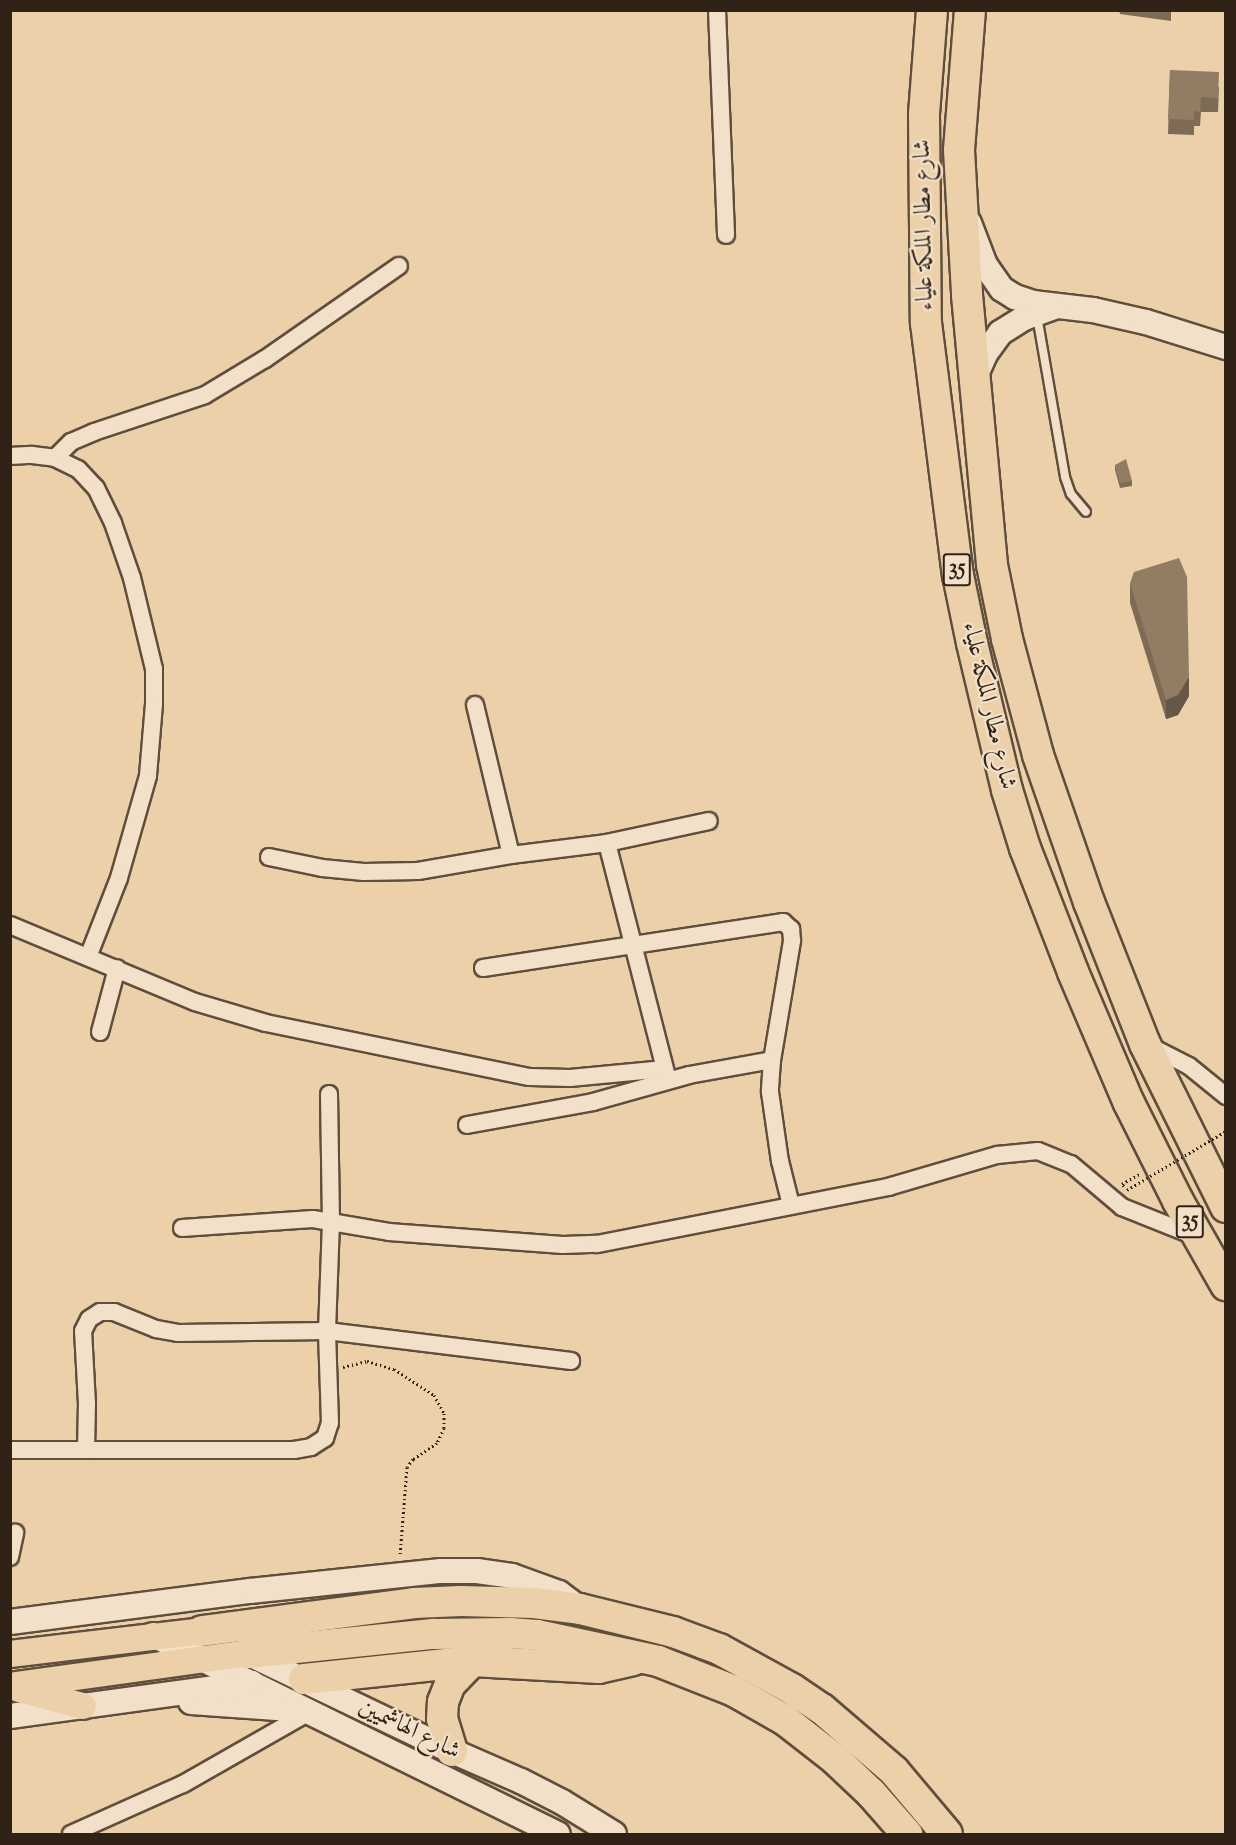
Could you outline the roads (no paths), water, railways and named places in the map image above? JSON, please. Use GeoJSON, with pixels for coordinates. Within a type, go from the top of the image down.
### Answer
{"type":"FeatureCollection","features":[{"type":"Feature","properties":{"kind":"highway","name":"شارع مطار الملكة علياء"},"geometry":{"type":"LineString","coordinates":[[932,10],[924,114],[926,323],[958,575],[1007,790],[1025,848],[1161,1187],[1198,1237],[1226,1285]]}},
{"type":"Feature","properties":{"kind":"highway","name":"شارع مطار الملكة علياء"},"geometry":{"type":"LineString","coordinates":[[970,10],[959,150],[975,379],[992,565],[1007,639],[1038,755],[1067,841],[1145,1044],[1226,1207]]}},
{"type":"Feature","properties":{"kind":"highway"},"geometry":{"type":"LineString","coordinates":[[201,1645],[414,1603],[501,1601],[580,1609],[718,1648],[792,1689],[822,1709],[894,1771],[947,1834]]}},
{"type":"Feature","properties":{"kind":"highway"},"geometry":{"type":"LineString","coordinates":[[248,1653],[476,1632],[537,1635],[642,1657],[705,1678],[785,1720],[835,1759],[871,1793],[908,1834]]}},
{"type":"Feature","properties":{"kind":"highway"},"geometry":{"type":"LineString","coordinates":[[304,1679],[472,1661],[599,1668],[620,1665],[642,1657]]}},
{"type":"Feature","properties":{"kind":"highway"},"geometry":{"type":"LineString","coordinates":[[452,1751],[442,1719],[443,1701],[450,1684],[472,1661]]}},
{"type":"Feature","properties":{"kind":"main road"},"geometry":{"type":"LineString","coordinates":[[10,1654],[153,1635],[248,1653]]}},
{"type":"Feature","properties":{"kind":"main road"},"geometry":{"type":"LineString","coordinates":[[10,1686],[201,1645]]}},
{"type":"Feature","properties":{"kind":"main road"},"geometry":{"type":"LineString","coordinates":[[10,1686],[83,1706]]}},
{"type":"Feature","properties":{"kind":"street"},"geometry":{"type":"LineString","coordinates":[[717,10],[726,235]]}},
{"type":"Feature","properties":{"kind":"street"},"geometry":{"type":"LineString","coordinates":[[962,201],[985,265],[1002,289],[1015,297],[1047,309],[1146,322],[1226,347]]}},
{"type":"Feature","properties":{"kind":"street"},"geometry":{"type":"LineString","coordinates":[[55,458],[71,442],[94,432],[205,395],[264,359],[399,266]]}},
{"type":"Feature","properties":{"kind":"street"},"geometry":{"type":"LineString","coordinates":[[975,379],[985,354],[1000,333],[1047,309]]}},
{"type":"Feature","properties":{"kind":"street"},"geometry":{"type":"LineString","coordinates":[[10,456],[32,455],[55,458],[78,469],[96,488],[113,523],[140,604],[154,669],[148,776],[119,878],[88,957]]}},
{"type":"Feature","properties":{"kind":"street"},"geometry":{"type":"LineString","coordinates":[[475,705],[512,855]]}},
{"type":"Feature","properties":{"kind":"street"},"geometry":{"type":"LineString","coordinates":[[269,857],[322,868],[387,873],[607,843],[709,821]]}},
{"type":"Feature","properties":{"kind":"street"},"geometry":{"type":"LineString","coordinates":[[607,843],[667,1075]]}},
{"type":"Feature","properties":{"kind":"street"},"geometry":{"type":"LineString","coordinates":[[483,968],[633,946],[764,923],[780,922],[788,925],[792,941],[772,1060],[770,1092],[780,1161],[791,1205]]}},
{"type":"Feature","properties":{"kind":"street"},"geometry":{"type":"LineString","coordinates":[[10,925],[195,1002],[266,1023],[505,1074],[570,1078],[667,1075],[772,1060]]}},
{"type":"Feature","properties":{"kind":"street"},"geometry":{"type":"LineString","coordinates":[[100,1032],[117,968]]}},
{"type":"Feature","properties":{"kind":"street"},"geometry":{"type":"LineString","coordinates":[[1145,1044],[1189,1066],[1226,1096]]}},
{"type":"Feature","properties":{"kind":"street"},"geometry":{"type":"LineString","coordinates":[[1164,1084],[1168,1073],[1189,1066]]}},
{"type":"Feature","properties":{"kind":"street"},"geometry":{"type":"LineString","coordinates":[[467,1125],[593,1102],[667,1075]]}},
{"type":"Feature","properties":{"kind":"street"},"geometry":{"type":"LineString","coordinates":[[10,1450],[294,1449],[319,1444],[329,1430],[327,1331],[331,1222],[329,1094]]}},
{"type":"Feature","properties":{"kind":"street"},"geometry":{"type":"LineString","coordinates":[[182,1228],[313,1219],[389,1232],[580,1245],[615,1241],[898,1185],[997,1155],[1038,1151],[1071,1164],[1122,1207],[1198,1237]]}},
{"type":"Feature","properties":{"kind":"street"},"geometry":{"type":"LineString","coordinates":[[1160,1223],[1161,1187]]}},
{"type":"Feature","properties":{"kind":"street"},"geometry":{"type":"LineString","coordinates":[[86,1450],[87,1404],[83,1331],[94,1314],[114,1312],[156,1329],[178,1333],[327,1331],[571,1360]]}},
{"type":"Feature","properties":{"kind":"street"},"geometry":{"type":"LineString","coordinates":[[10,1557],[15,1533]]}},
{"type":"Feature","properties":{"kind":"street"},"geometry":{"type":"LineString","coordinates":[[10,1622],[250,1591],[441,1570],[498,1573],[544,1586],[567,1598],[580,1609]]}},
{"type":"Feature","properties":{"kind":"street","name":"شارع الهاشميين"},"geometry":{"type":"LineString","coordinates":[[201,1645],[250,1683],[558,1834]]}},
{"type":"Feature","properties":{"kind":"street","name":"شارع الهاشميين"},"geometry":{"type":"LineString","coordinates":[[248,1653],[562,1802],[614,1834]]}},
{"type":"Feature","properties":{"kind":"street"},"geometry":{"type":"LineString","coordinates":[[10,1716],[147,1700],[250,1683],[304,1679]]}},
{"type":"Feature","properties":{"kind":"street"},"geometry":{"type":"LineString","coordinates":[[147,1700],[305,1711]]}},
{"type":"Feature","properties":{"kind":"street"},"geometry":{"type":"LineString","coordinates":[[71,1834],[183,1784],[305,1711]]}},
{"type":"Feature","properties":{"kind":"lane"},"geometry":{"type":"LineString","coordinates":[[1047,309],[1065,477],[1076,503],[1086,512]]}}]}
